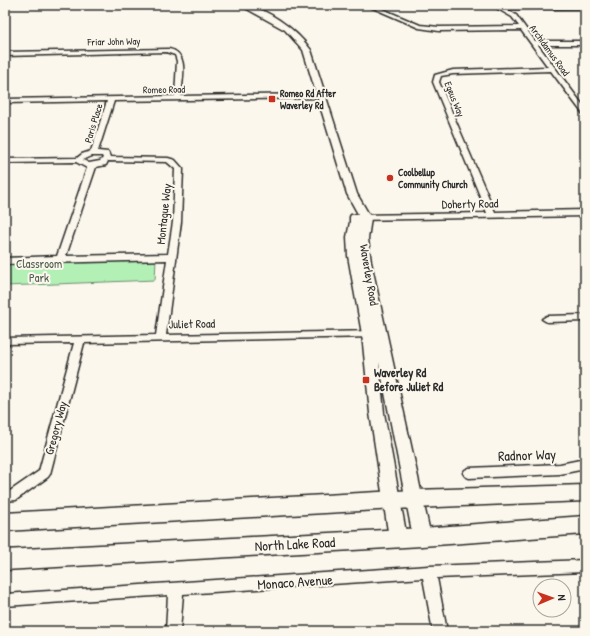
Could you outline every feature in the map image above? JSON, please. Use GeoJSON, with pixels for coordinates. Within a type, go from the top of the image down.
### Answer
{"type":"FeatureCollection","features":[{"type":"Feature","properties":{"kind":"main road"},"geometry":{"type":"LineString","coordinates":[[5,522],[414,499],[585,493]]}},
{"type":"Feature","properties":{"kind":"main road","name":"North Lake Road"},"geometry":{"type":"LineString","coordinates":[[5,560],[422,537],[585,525]]}},
{"type":"Feature","properties":{"kind":"street"},"geometry":{"type":"LineString","coordinates":[[236,5],[280,28],[296,42],[319,96]]}},
{"type":"Feature","properties":{"kind":"street"},"geometry":{"type":"LineString","coordinates":[[243,5],[282,26],[301,41],[310,58],[345,196],[360,218]]}},
{"type":"Feature","properties":{"kind":"street"},"geometry":{"type":"LineString","coordinates":[[369,5],[419,26],[439,29],[522,28]]}},
{"type":"Feature","properties":{"kind":"street","name":"Archidamus Road"},"geometry":{"type":"LineString","coordinates":[[494,5],[514,16],[585,113]]}},
{"type":"Feature","properties":{"kind":"street"},"geometry":{"type":"LineString","coordinates":[[501,8],[585,6]]}},
{"type":"Feature","properties":{"kind":"street"},"geometry":{"type":"LineString","coordinates":[[535,43],[585,43]]}},
{"type":"Feature","properties":{"kind":"street","name":"Friar John Way"},"geometry":{"type":"LineString","coordinates":[[5,54],[166,50],[175,52],[180,56],[178,99]]}},
{"type":"Feature","properties":{"kind":"street","name":"Egeus Way"},"geometry":{"type":"LineString","coordinates":[[492,215],[436,82],[438,75],[453,72],[553,70]]}},
{"type":"Feature","properties":{"kind":"street","name":"Romeo Road"},"geometry":{"type":"LineString","coordinates":[[5,101],[319,96]]}},
{"type":"Feature","properties":{"kind":"street","name":"Paris Place"},"geometry":{"type":"LineString","coordinates":[[94,153],[111,100]]}},
{"type":"Feature","properties":{"kind":"street"},"geometry":{"type":"LineString","coordinates":[[5,161],[79,160],[86,154],[94,153],[104,154],[107,159],[100,164],[92,166],[82,164],[79,160]]}},
{"type":"Feature","properties":{"kind":"street","name":"Montague Way"},"geometry":{"type":"LineString","coordinates":[[107,159],[163,160],[172,162],[176,165],[180,178],[177,222],[161,337]]}},
{"type":"Feature","properties":{"kind":"street"},"geometry":{"type":"LineString","coordinates":[[61,260],[92,166]]}},
{"type":"Feature","properties":{"kind":"street","name":"Doherty Road"},"geometry":{"type":"LineString","coordinates":[[360,218],[585,213]]}},
{"type":"Feature","properties":{"kind":"street","name":"Waverley Road"},"geometry":{"type":"LineString","coordinates":[[360,218],[353,237],[354,256],[422,537]]}},
{"type":"Feature","properties":{"kind":"street"},"geometry":{"type":"LineString","coordinates":[[5,261],[171,257]]}},
{"type":"Feature","properties":{"kind":"street"},"geometry":{"type":"LineString","coordinates":[[547,319],[585,318]]}},
{"type":"Feature","properties":{"kind":"street","name":"Waverley Road"},"geometry":{"type":"LineString","coordinates":[[374,334],[377,413],[398,538]]}},
{"type":"Feature","properties":{"kind":"street","name":"Juliet Road"},"geometry":{"type":"LineString","coordinates":[[5,340],[374,334]]}},
{"type":"Feature","properties":{"kind":"street","name":"Gregory Way"},"geometry":{"type":"LineString","coordinates":[[5,496],[12,496],[44,474],[80,339]]}},
{"type":"Feature","properties":{"kind":"street","name":"Radnor Way"},"geometry":{"type":"LineString","coordinates":[[469,472],[560,469],[585,464]]}},
{"type":"Feature","properties":{"kind":"street","name":"Monaco Avenue"},"geometry":{"type":"LineString","coordinates":[[5,600],[176,590],[429,572],[585,566]]}},
{"type":"Feature","properties":{"kind":"street"},"geometry":{"type":"LineString","coordinates":[[429,572],[440,631]]}},
{"type":"Feature","properties":{"kind":"street"},"geometry":{"type":"LineString","coordinates":[[173,631],[176,590]]}},
{"type":"Feature","properties":{"kind":"green space","name":"Classroom Park"},"geometry":{"type":"Polygon","coordinates":[[[5,257],[156,260],[155,280],[5,286],[5,257]]]}},
{"type":"Feature","properties":{"kind":"place","name":"Romeo Rd After Waverley Rd"},"geometry":{"type":"Point","coordinates":[272,99]}},
{"type":"Feature","properties":{"kind":"place","name":"Coolbellup Community Church"},"geometry":{"type":"Point","coordinates":[390,178]}},
{"type":"Feature","properties":{"kind":"place","name":"Waverley Rd Before Juliet Rd"},"geometry":{"type":"Point","coordinates":[366,380]}}]}
